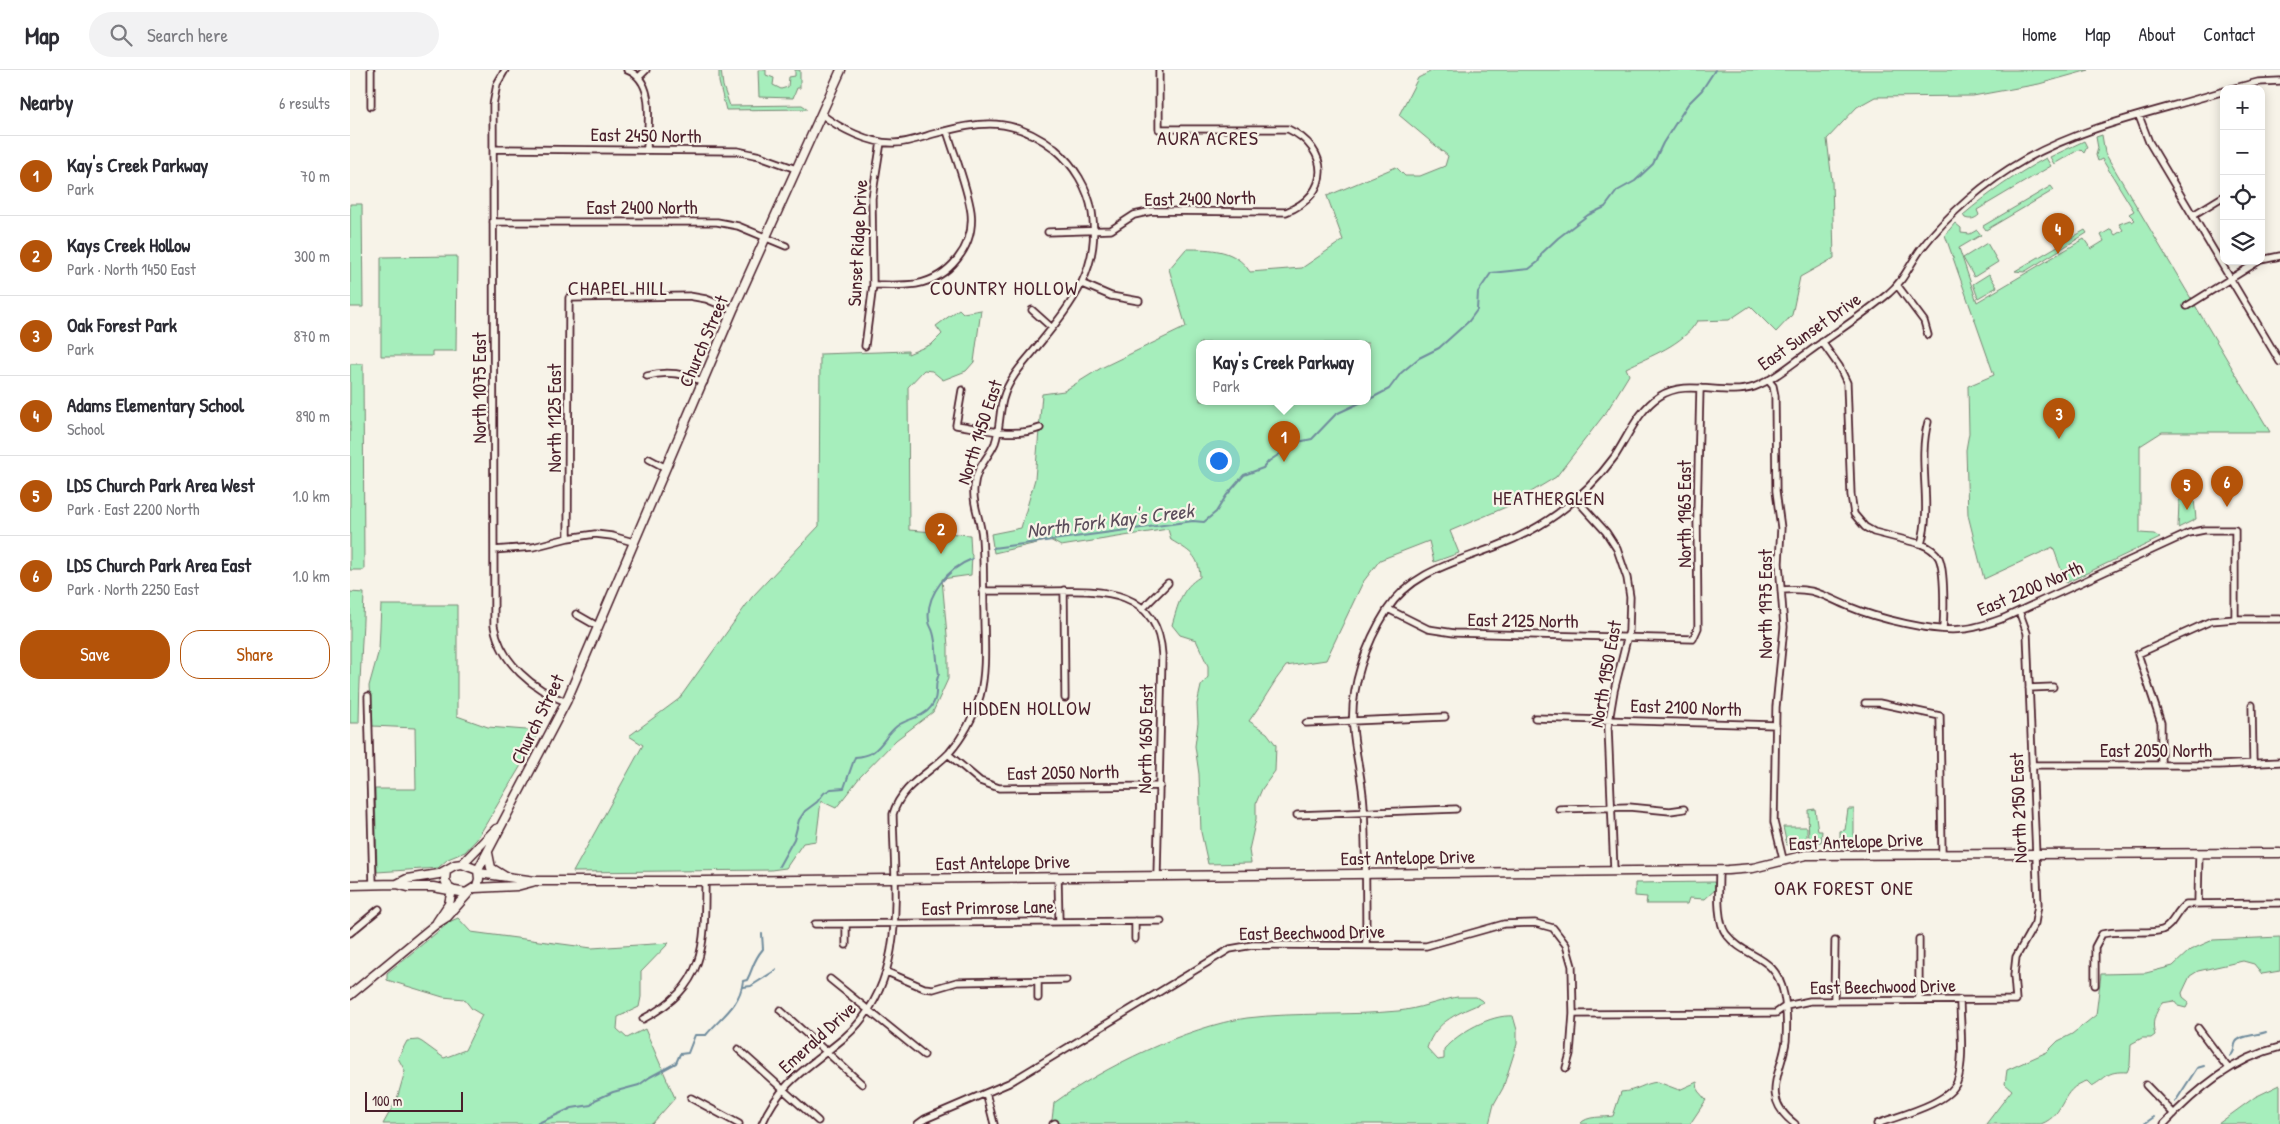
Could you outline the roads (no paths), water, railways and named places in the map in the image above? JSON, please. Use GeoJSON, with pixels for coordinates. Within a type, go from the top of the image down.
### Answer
{"type":"FeatureCollection","features":[{"type":"Feature","properties":{"kind":"main road","name":"Church Street"},"geometry":{"type":"LineString","coordinates":[[478,872],[501,824],[540,756],[566,702],[633,542],[704,382],[733,310],[841,70]]}},
{"type":"Feature","properties":{"kind":"main road","name":"Church Street"},"geometry":{"type":"LineString","coordinates":[[462,864],[501,824]]}},
{"type":"Feature","properties":{"kind":"main road"},"geometry":{"type":"LineString","coordinates":[[488,852],[492,870],[508,878]]}},
{"type":"Feature","properties":{"kind":"main road","name":"East Antelope Drive"},"geometry":{"type":"LineString","coordinates":[[478,872],[535,881],[705,882],[1719,870],[1752,868],[1806,855],[2280,853]]}},
{"type":"Feature","properties":{"kind":"main road"},"geometry":{"type":"LineString","coordinates":[[350,995],[447,917],[478,884],[478,872],[462,864],[455,865],[446,871],[429,877],[407,879],[397,884]]}},
{"type":"Feature","properties":{"kind":"main road"},"geometry":{"type":"LineString","coordinates":[[436,924],[449,904],[451,890],[445,880],[446,871]]}},
{"type":"Feature","properties":{"kind":"main road","name":"East Antelope Drive"},"geometry":{"type":"LineString","coordinates":[[472,890],[517,886],[535,881]]}},
{"type":"Feature","properties":{"kind":"main road"},"geometry":{"type":"LineString","coordinates":[[350,885],[397,884],[408,887],[429,886],[451,890],[472,890]]}},
{"type":"Feature","properties":{"kind":"street"},"geometry":{"type":"LineString","coordinates":[[370,106],[371,70]]}},
{"type":"Feature","properties":{"kind":"street","name":"North 1075 East"},"geometry":{"type":"LineString","coordinates":[[505,70],[497,84],[493,105],[494,626],[497,641],[503,653],[527,679],[545,694],[566,702]]}},
{"type":"Feature","properties":{"kind":"street"},"geometry":{"type":"LineString","coordinates":[[627,70],[639,77],[646,87],[648,100],[647,150]]}},
{"type":"Feature","properties":{"kind":"street"},"geometry":{"type":"LineString","coordinates":[[639,77],[646,70]]}},
{"type":"Feature","properties":{"kind":"street","name":"East 2400 North"},"geometry":{"type":"LineString","coordinates":[[1048,232],[1111,230],[1134,215],[1152,211],[1286,212],[1307,202],[1316,187],[1320,170],[1317,153],[1305,139],[1288,129],[1158,129],[1158,70]]}},
{"type":"Feature","properties":{"kind":"street"},"geometry":{"type":"LineString","coordinates":[[2247,85],[2258,82],[2280,81]]}},
{"type":"Feature","properties":{"kind":"street","name":"East Sunset Drive"},"geometry":{"type":"LineString","coordinates":[[1366,945],[1362,776],[1353,721],[1357,685],[1366,652],[1388,609],[1404,589],[1434,570],[1501,545],[1534,529],[1576,500],[1613,458],[1652,401],[1663,393],[1675,389],[1745,389],[1768,380],[1897,285],[1933,234],[1987,184],[2020,162],[2064,140],[2106,124],[2220,92]]}},
{"type":"Feature","properties":{"kind":"street"},"geometry":{"type":"LineString","coordinates":[[821,114],[831,121],[881,142]]}},
{"type":"Feature","properties":{"kind":"street"},"geometry":{"type":"LineString","coordinates":[[2139,116],[2149,142],[2280,362]]}},
{"type":"Feature","properties":{"kind":"street","name":"North 1450 East"},"geometry":{"type":"LineString","coordinates":[[881,142],[904,142],[982,123],[1000,124],[1031,133],[1054,148],[1080,176],[1091,205],[1095,231],[1091,263],[1083,284],[1008,386],[1003,399],[998,431],[992,449],[979,466],[974,487],[974,503],[982,536],[984,591],[984,660],[980,695],[964,731],[948,754],[905,790],[897,802],[894,814],[894,879]]}},
{"type":"Feature","properties":{"kind":"street"},"geometry":{"type":"LineString","coordinates":[[873,284],[916,284],[930,280],[942,274],[961,256],[970,231],[971,214],[947,131]]}},
{"type":"Feature","properties":{"kind":"street","name":"Sunset Ridge Drive"},"geometry":{"type":"LineString","coordinates":[[865,346],[873,284],[872,198],[881,142]]}},
{"type":"Feature","properties":{"kind":"street","name":"East 2450 North"},"geometry":{"type":"LineString","coordinates":[[493,149],[736,151],[760,156],[796,169]]}},
{"type":"Feature","properties":{"kind":"street"},"geometry":{"type":"LineString","coordinates":[[2193,215],[2220,198]]}},
{"type":"Feature","properties":{"kind":"street","name":"East 2400 North"},"geometry":{"type":"LineString","coordinates":[[493,222],[717,222],[738,226],[786,246]]}},
{"type":"Feature","properties":{"kind":"street"},"geometry":{"type":"LineString","coordinates":[[2265,260],[2280,256]]}},
{"type":"Feature","properties":{"kind":"street"},"geometry":{"type":"LineString","coordinates":[[2187,306],[2254,265]]}},
{"type":"Feature","properties":{"kind":"street"},"geometry":{"type":"LineString","coordinates":[[1083,284],[1111,296],[1139,301]]}},
{"type":"Feature","properties":{"kind":"street"},"geometry":{"type":"LineString","coordinates":[[1897,285],[1924,321],[1928,335]]}},
{"type":"Feature","properties":{"kind":"street","name":"North 1125 East"},"geometry":{"type":"LineString","coordinates":[[568,538],[570,298],[689,296],[706,299],[733,310]]}},
{"type":"Feature","properties":{"kind":"street"},"geometry":{"type":"LineString","coordinates":[[1032,310],[1052,328]]}},
{"type":"Feature","properties":{"kind":"street"},"geometry":{"type":"LineString","coordinates":[[1822,342],[1839,366],[1847,384],[1851,495],[1854,514],[1865,527],[1874,532],[1921,544],[1933,550],[1939,558],[1942,568],[1943,629]]}},
{"type":"Feature","properties":{"kind":"street"},"geometry":{"type":"LineString","coordinates":[[647,376],[660,372],[682,374],[704,382]]}},
{"type":"Feature","properties":{"kind":"street","name":"North 1975 East"},"geometry":{"type":"LineString","coordinates":[[1768,380],[1775,396],[1776,491],[1781,528],[1779,563],[1784,627],[1776,724],[1774,822],[1783,859]]}},
{"type":"Feature","properties":{"kind":"street","name":"North 1965 East"},"geometry":{"type":"LineString","coordinates":[[1693,639],[1698,628],[1699,555],[1697,515],[1700,388]]}},
{"type":"Feature","properties":{"kind":"street"},"geometry":{"type":"LineString","coordinates":[[962,390],[956,424],[998,431],[1024,432],[1040,428]]}},
{"type":"Feature","properties":{"kind":"street"},"geometry":{"type":"LineString","coordinates":[[1921,544],[1926,516],[1924,438],[1928,422]]}},
{"type":"Feature","properties":{"kind":"street"},"geometry":{"type":"LineString","coordinates":[[649,458],[666,468]]}},
{"type":"Feature","properties":{"kind":"street","name":"North 1950 East"},"geometry":{"type":"LineString","coordinates":[[1576,500],[1606,532],[1617,549],[1630,597],[1631,613],[1628,638],[1609,720],[1608,744],[1614,870]]}},
{"type":"Feature","properties":{"kind":"street","name":"East 2200 North"},"geometry":{"type":"LineString","coordinates":[[1781,590],[1810,589],[1869,613],[1943,629],[1979,627],[2019,611],[2197,530],[2236,530],[2235,618]]}},
{"type":"Feature","properties":{"kind":"street"},"geometry":{"type":"LineString","coordinates":[[494,550],[533,547],[568,538],[595,534],[612,536],[633,542]]}},
{"type":"Feature","properties":{"kind":"street"},"geometry":{"type":"LineString","coordinates":[[984,591],[1093,590],[1117,594],[1127,598],[1142,609],[1168,583]]}},
{"type":"Feature","properties":{"kind":"street"},"geometry":{"type":"LineString","coordinates":[[1064,590],[1065,698]]}},
{"type":"Feature","properties":{"kind":"street","name":"North 1650 East"},"geometry":{"type":"LineString","coordinates":[[1142,609],[1152,620],[1161,644],[1157,876]]}},
{"type":"Feature","properties":{"kind":"street","name":"East 2125 North"},"geometry":{"type":"LineString","coordinates":[[1388,609],[1404,619],[1440,632],[1693,639]]}},
{"type":"Feature","properties":{"kind":"street","name":"North 2150 East"},"geometry":{"type":"LineString","coordinates":[[2016,1000],[2014,975],[2016,957],[2035,922],[2038,906],[2028,634],[2019,611]]}},
{"type":"Feature","properties":{"kind":"street"},"geometry":{"type":"LineString","coordinates":[[576,614],[597,626]]}},
{"type":"Feature","properties":{"kind":"street"},"geometry":{"type":"LineString","coordinates":[[2161,765],[2161,723],[2138,654],[2211,621],[2235,618],[2280,619]]}},
{"type":"Feature","properties":{"kind":"street"},"geometry":{"type":"LineString","coordinates":[[2029,688],[2054,687]]}},
{"type":"Feature","properties":{"kind":"street"},"geometry":{"type":"LineString","coordinates":[[368,696],[373,885]]}},
{"type":"Feature","properties":{"kind":"street"},"geometry":{"type":"LineString","coordinates":[[1865,703],[1879,703],[1940,716],[1942,854]]}},
{"type":"Feature","properties":{"kind":"street"},"geometry":{"type":"LineString","coordinates":[[2252,705],[2253,762]]}},
{"type":"Feature","properties":{"kind":"street"},"geometry":{"type":"LineString","coordinates":[[1306,723],[1445,717]]}},
{"type":"Feature","properties":{"kind":"street","name":"East 2100 North"},"geometry":{"type":"LineString","coordinates":[[1535,718],[1776,724]]}},
{"type":"Feature","properties":{"kind":"street","name":"East 2050 North"},"geometry":{"type":"LineString","coordinates":[[948,754],[980,781],[999,788],[1160,786]]}},
{"type":"Feature","properties":{"kind":"street","name":"East 2050 North"},"geometry":{"type":"LineString","coordinates":[[2032,765],[2161,765],[2280,762]]}},
{"type":"Feature","properties":{"kind":"street"},"geometry":{"type":"LineString","coordinates":[[1559,809],[1642,808],[1670,811],[1684,809]]}},
{"type":"Feature","properties":{"kind":"street"},"geometry":{"type":"LineString","coordinates":[[1297,814],[1364,814],[1456,809]]}},
{"type":"Feature","properties":{"kind":"street"},"geometry":{"type":"LineString","coordinates":[[2198,903],[2199,853]]}},
{"type":"Feature","properties":{"kind":"street"},"geometry":{"type":"LineString","coordinates":[[1719,870],[1719,910],[1726,933],[1747,951],[1766,961],[1782,983],[1786,1006],[1786,1042],[1775,1080],[1775,1094],[1779,1106],[1795,1124]]}},
{"type":"Feature","properties":{"kind":"street"},"geometry":{"type":"LineString","coordinates":[[1058,878],[1059,922]]}},
{"type":"Feature","properties":{"kind":"street","name":"Emerald Drive"},"geometry":{"type":"LineString","coordinates":[[762,1124],[782,1089],[846,1035],[869,1011],[887,972],[893,947],[895,924],[894,879]]}},
{"type":"Feature","properties":{"kind":"street"},"geometry":{"type":"LineString","coordinates":[[643,1019],[671,1002],[692,977],[702,949],[705,926],[705,882]]}},
{"type":"Feature","properties":{"kind":"street"},"geometry":{"type":"LineString","coordinates":[[2095,985],[2095,946],[2102,934],[2113,931],[2163,930],[2171,923],[2178,910],[2186,904],[2279,902]]}},
{"type":"Feature","properties":{"kind":"street"},"geometry":{"type":"LineString","coordinates":[[350,933],[379,909]]}},
{"type":"Feature","properties":{"kind":"street"},"geometry":{"type":"LineString","coordinates":[[1135,939],[1136,921]]}},
{"type":"Feature","properties":{"kind":"street","name":"East Primrose Lane"},"geometry":{"type":"LineString","coordinates":[[815,924],[1161,921]]}},
{"type":"Feature","properties":{"kind":"street","name":"East Beechwood Drive"},"geometry":{"type":"LineString","coordinates":[[918,1124],[925,1119],[1009,1083],[1230,949],[1253,945],[1426,946],[1504,924],[1535,922],[1553,928],[1566,945],[1572,966],[1573,1014],[1570,1054],[1566,1068]]}},
{"type":"Feature","properties":{"kind":"street"},"geometry":{"type":"LineString","coordinates":[[846,924],[846,945]]}},
{"type":"Feature","properties":{"kind":"street"},"geometry":{"type":"LineString","coordinates":[[1919,1000],[1920,939]]}},
{"type":"Feature","properties":{"kind":"street"},"geometry":{"type":"LineString","coordinates":[[1834,1001],[1835,941]]}},
{"type":"Feature","properties":{"kind":"street"},"geometry":{"type":"LineString","coordinates":[[887,972],[924,988],[933,989],[957,982],[1066,980]]}},
{"type":"Feature","properties":{"kind":"street"},"geometry":{"type":"LineString","coordinates":[[830,979],[924,1055]]}},
{"type":"Feature","properties":{"kind":"street"},"geometry":{"type":"LineString","coordinates":[[1038,981],[1038,998]]}},
{"type":"Feature","properties":{"kind":"street"},"geometry":{"type":"LineString","coordinates":[[1877,1124],[1939,1100],[1948,1094],[1957,1083],[1960,1064],[1960,1000]]}},
{"type":"Feature","properties":{"kind":"street","name":"East Beechwood Drive"},"geometry":{"type":"LineString","coordinates":[[1573,1014],[1776,1013],[1786,1006],[1810,1001],[2016,1000]]}},
{"type":"Feature","properties":{"kind":"street"},"geometry":{"type":"LineString","coordinates":[[780,1010],[862,1084]]}},
{"type":"Feature","properties":{"kind":"street"},"geometry":{"type":"LineString","coordinates":[[2198,1028],[2228,1068]]}},
{"type":"Feature","properties":{"kind":"street"},"geometry":{"type":"LineString","coordinates":[[2164,1124],[2228,1068],[2259,1052],[2280,1047]]}},
{"type":"Feature","properties":{"kind":"street"},"geometry":{"type":"LineString","coordinates":[[738,1049],[818,1121]]}},
{"type":"Feature","properties":{"kind":"street"},"geometry":{"type":"LineString","coordinates":[[2146,1085],[2174,1114]]}},
{"type":"Feature","properties":{"kind":"street"},"geometry":{"type":"LineString","coordinates":[[986,1093],[994,1124]]}},
{"type":"Feature","properties":{"kind":"street"},"geometry":{"type":"LineString","coordinates":[[691,1098],[739,1124]]}},
{"type":"Feature","properties":{"kind":"waterway","name":"North Fork Kay's Creek"},"geometry":{"type":"LineString","coordinates":[[1371,398],[1389,389],[1401,373],[1419,358],[1439,348],[1469,321],[1477,310],[1478,292],[1491,273],[1529,269],[1538,262],[1542,253],[1558,238],[1588,215],[1605,207],[1617,191],[1635,181],[1653,164],[1663,143],[1688,104],[1702,90],[1715,70]]}},
{"type":"Feature","properties":{"kind":"waterway","name":"North Fork Kay's Creek"},"geometry":{"type":"LineString","coordinates":[[993,548],[1193,521],[1204,522],[1216,512],[1226,496],[1244,475],[1263,468],[1269,461],[1298,442],[1312,439],[1336,414],[1355,405]]}},
{"type":"Feature","properties":{"kind":"waterway","name":"North Fork Kay's Creek"},"geometry":{"type":"LineString","coordinates":[[779,866],[794,839],[799,820],[805,811],[817,802],[824,793],[831,789],[844,788],[855,757],[870,754],[897,726],[920,716],[928,711],[934,703],[939,674],[933,631],[929,622],[931,601],[940,583],[947,575],[972,559]]}},
{"type":"Feature","properties":{"kind":"waterway","name":"North Fork Kay's Creek"},"geometry":{"type":"LineString","coordinates":[[536,1124],[572,1108],[591,1105],[595,1100],[613,1092],[639,1085],[676,1063],[680,1054],[688,1053],[695,1035],[706,1035],[734,1004],[743,981],[747,980],[755,961],[763,949],[762,934]]}},
{"type":"Feature","properties":{"kind":"waterway"},"geometry":{"type":"LineString","coordinates":[[743,987],[751,986],[776,970]]}},
{"type":"Feature","properties":{"kind":"waterway"},"geometry":{"type":"LineString","coordinates":[[2230,1056],[2238,1040],[2266,1032]]}},
{"type":"Feature","properties":{"kind":"waterway"},"geometry":{"type":"LineString","coordinates":[[2175,1102],[2197,1068],[2204,1066]]}},
{"type":"Feature","properties":{"kind":"waterway"},"geometry":{"type":"LineString","coordinates":[[2144,1124],[2154,1117]]}},
{"type":"Feature","properties":{"kind":"place","name":"Adams Elementary School"},"geometry":{"type":"Point","coordinates":[2058,254]}},
{"type":"Feature","properties":{"kind":"place","name":"Oak Forest Park"},"geometry":{"type":"Point","coordinates":[2059,439]}},
{"type":"Feature","properties":{"kind":"place","name":"Kay's Creek Parkway"},"geometry":{"type":"Point","coordinates":[1284,462]}},
{"type":"Feature","properties":{"kind":"place","name":"LDS Church Park Area East"},"geometry":{"type":"Point","coordinates":[2227,507]}},
{"type":"Feature","properties":{"kind":"place","name":"LDS Church Park Area West"},"geometry":{"type":"Point","coordinates":[2187,510]}},
{"type":"Feature","properties":{"kind":"place","name":"Kays Creek Hollow"},"geometry":{"type":"Point","coordinates":[941,554]}},
{"type":"Feature","properties":{"kind":"district","name":"AURA ACRES"},"geometry":{"type":"Point","coordinates":[1208,137]}},
{"type":"Feature","properties":{"kind":"district","name":"CHAPEL HILL"},"geometry":{"type":"Point","coordinates":[618,287]}},
{"type":"Feature","properties":{"kind":"district","name":"COUNTRY HOLLOW"},"geometry":{"type":"Point","coordinates":[1004,287]}},
{"type":"Feature","properties":{"kind":"district","name":"HEATHERGLEN"},"geometry":{"type":"Point","coordinates":[1549,497]}},
{"type":"Feature","properties":{"kind":"district","name":"HIDDEN HOLLOW"},"geometry":{"type":"Point","coordinates":[1027,707]}},
{"type":"Feature","properties":{"kind":"district","name":"OAK FOREST ONE"},"geometry":{"type":"Point","coordinates":[1844,887]}}]}
